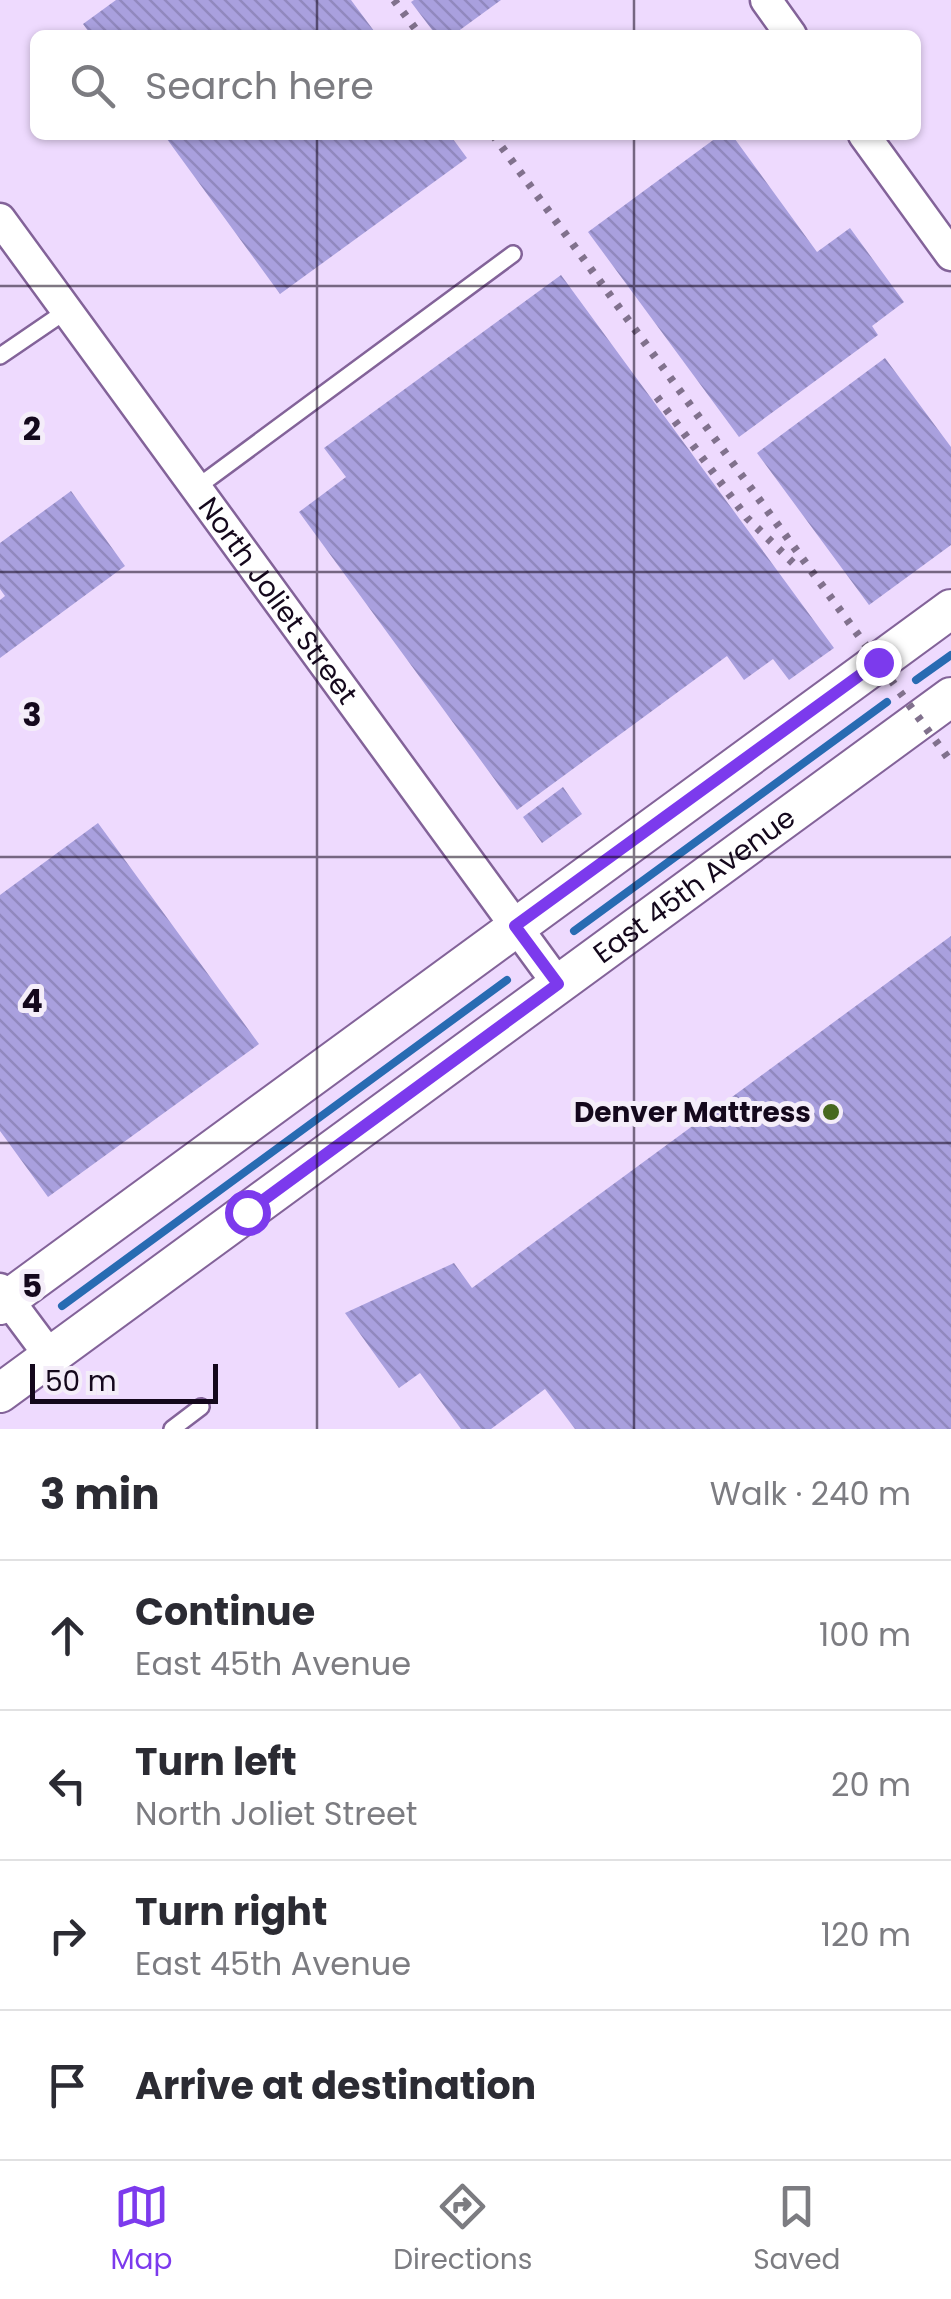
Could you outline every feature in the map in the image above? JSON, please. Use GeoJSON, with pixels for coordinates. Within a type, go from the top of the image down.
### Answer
{"type":"FeatureCollection","features":[{"type":"Feature","properties":{"kind":"street"},"geometry":{"type":"LineString","coordinates":[[766,0],[787,30]]}},
{"type":"Feature","properties":{"kind":"street"},"geometry":{"type":"LineString","coordinates":[[868,140],[951,255]]}},
{"type":"Feature","properties":{"kind":"street","name":"North Joliet Street"},"geometry":{"type":"LineString","coordinates":[[0,219],[558,984]]}},
{"type":"Feature","properties":{"kind":"street"},"geometry":{"type":"LineString","coordinates":[[50,1356],[3,1298],[951,609]]}},
{"type":"Feature","properties":{"kind":"street","name":"East 45th Avenue"},"geometry":{"type":"LineString","coordinates":[[0,1392],[558,984],[947,708]]}},
{"type":"Feature","properties":{"kind":"lane"},"geometry":{"type":"LineString","coordinates":[[196,488],[513,254]]}},
{"type":"Feature","properties":{"kind":"lane"},"geometry":{"type":"LineString","coordinates":[[0,356],[66,310]]}},
{"type":"Feature","properties":{"kind":"lane"},"geometry":{"type":"LineString","coordinates":[[172,1429],[201,1408]]}},
{"type":"Feature","properties":{"kind":"building"},"geometry":{"type":"Polygon","coordinates":[[[116,0],[351,0],[373,30],[87,30],[83,24],[116,0]]]}},
{"type":"Feature","properties":{"kind":"building"},"geometry":{"type":"Polygon","coordinates":[[[501,0],[460,30],[432,30],[411,2],[501,0]]]}},
{"type":"Feature","properties":{"kind":"building"},"geometry":{"type":"Polygon","coordinates":[[[168,140],[454,140],[467,158],[280,294],[168,140]]]}},
{"type":"Feature","properties":{"kind":"building"},"geometry":{"type":"Polygon","coordinates":[[[713,140],[736,140],[817,252],[850,228],[904,302],[872,326],[878,335],[739,437],[588,232],[713,140]]]}},
{"type":"Feature","properties":{"kind":"building"},"geometry":{"type":"Polygon","coordinates":[[[561,275],[834,648],[789,680],[773,659],[744,680],[727,656],[517,810],[299,512],[346,477],[324,448],[561,275]]]}},
{"type":"Feature","properties":{"kind":"building"},"geometry":{"type":"Polygon","coordinates":[[[885,358],[951,447],[951,545],[869,605],[757,453],[885,358]]]}},
{"type":"Feature","properties":{"kind":"building"},"geometry":{"type":"Polygon","coordinates":[[[71,491],[125,566],[0,658],[0,600],[5,596],[0,589],[0,543],[71,491]]]}},
{"type":"Feature","properties":{"kind":"building"},"geometry":{"type":"Polygon","coordinates":[[[563,787],[582,814],[542,843],[523,817],[563,787]]]}},
{"type":"Feature","properties":{"kind":"building"},"geometry":{"type":"Polygon","coordinates":[[[98,823],[259,1044],[48,1197],[0,1131],[0,895],[98,823]]]}},
{"type":"Feature","properties":{"kind":"building","name":"Denver Mattress"},"geometry":{"type":"Polygon","coordinates":[[[951,936],[951,1429],[575,1429],[545,1389],[491,1429],[461,1429],[420,1373],[399,1388],[345,1313],[454,1263],[472,1288],[951,936]]]}},
{"type":"Feature","properties":{"kind":"waterway"},"geometry":{"type":"LineString","coordinates":[[916,680],[951,655]]}},
{"type":"Feature","properties":{"kind":"waterway"},"geometry":{"type":"LineString","coordinates":[[574,931],[887,702]]}},
{"type":"Feature","properties":{"kind":"waterway"},"geometry":{"type":"LineString","coordinates":[[62,1306],[507,980]]}},
{"type":"Feature","properties":{"kind":"railway"},"geometry":{"type":"LineString","coordinates":[[394,0],[416,30]]}},
{"type":"Feature","properties":{"kind":"railway"},"geometry":{"type":"LineString","coordinates":[[497,140],[951,762]]}},
{"type":"Feature","properties":{"kind":"railway"},"geometry":{"type":"LineString","coordinates":[[657,397],[747,518],[796,566]]}},
{"type":"Feature","properties":{"kind":"place","name":"Denver Mattress"},"geometry":{"type":"Point","coordinates":[831,1112]}},
{"type":"Feature","properties":{"kind":"route"},"geometry":{"type":"LineString","coordinates":[[247,1212],[558,984],[515,926],[878,662]]}}]}
